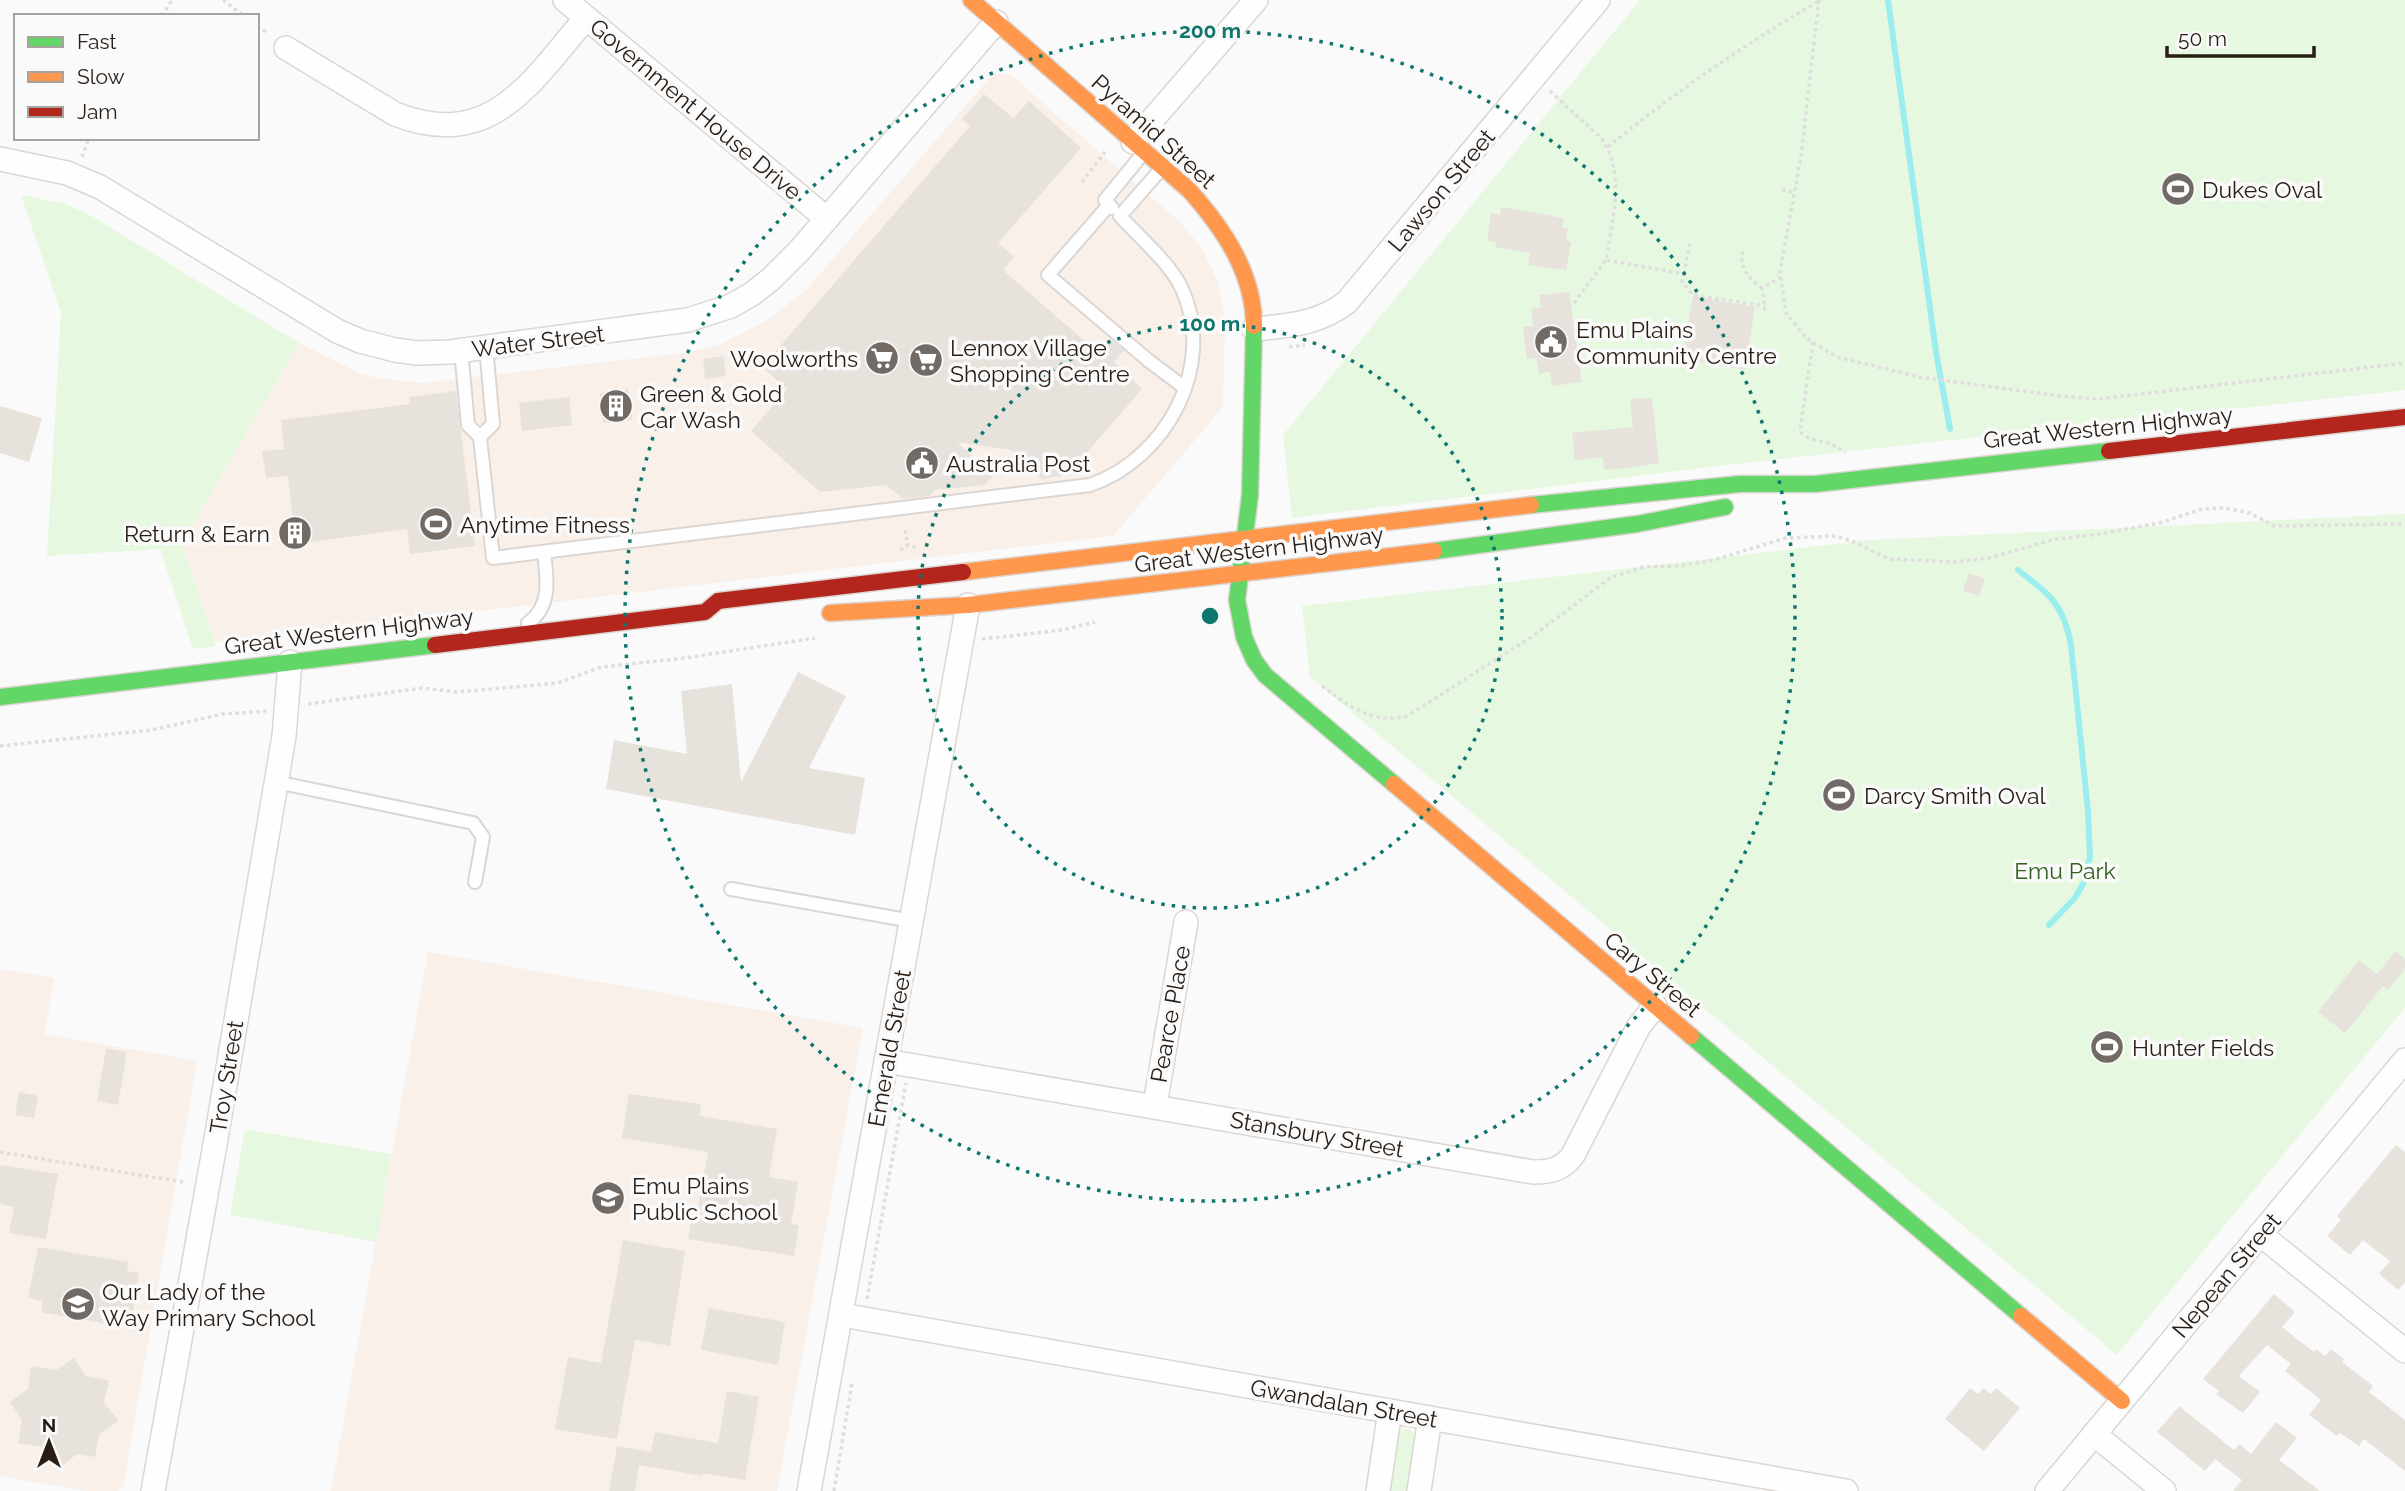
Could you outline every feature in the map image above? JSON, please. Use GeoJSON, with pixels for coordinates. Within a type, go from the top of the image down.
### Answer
{"type":"FeatureCollection","features":[{"type":"Feature","properties":{"kind":"main road","name":"Pyramid Street"},"geometry":{"type":"LineString","coordinates":[[971,0],[1163,166],[1203,205],[1233,247],[1252,298],[1254,330],[1248,520],[1245,539]]}},
{"type":"Feature","properties":{"kind":"main road","name":"Great Western Highway"},"geometry":{"type":"LineString","coordinates":[[0,697],[705,612],[718,601],[1617,495],[1740,484],[1815,484],[2405,417]]}},
{"type":"Feature","properties":{"kind":"main road","name":"Great Western Highway"},"geometry":{"type":"LineString","coordinates":[[816,614],[968,605],[1238,575],[1624,526],[1750,501],[1815,484]]}},
{"type":"Feature","properties":{"kind":"main road","name":"Cary Street"},"geometry":{"type":"LineString","coordinates":[[1245,539],[1238,575],[1238,609],[1249,653],[1265,675],[2122,1401]]}},
{"type":"Feature","properties":{"kind":"main road"},"geometry":{"type":"LineString","coordinates":[[705,612],[719,620]]}},
{"type":"Feature","properties":{"kind":"street","name":"Government House Drive"},"geometry":{"type":"LineString","coordinates":[[565,0],[828,219]]}},
{"type":"Feature","properties":{"kind":"street"},"geometry":{"type":"LineString","coordinates":[[1139,146],[1256,0]]}},
{"type":"Feature","properties":{"kind":"street","name":"Lawson Street"},"geometry":{"type":"LineString","coordinates":[[1254,330],[1308,323],[1324,317],[1347,302],[1598,0]]}},
{"type":"Feature","properties":{"kind":"street"},"geometry":{"type":"LineString","coordinates":[[286,48],[395,114],[412,121],[452,125],[487,117],[514,100],[586,18]]}},
{"type":"Feature","properties":{"kind":"street","name":"Water Street"},"geometry":{"type":"LineString","coordinates":[[0,159],[67,173],[100,187],[324,325],[359,341],[406,352],[461,350],[659,326],[709,315],[752,294],[771,279],[828,219],[996,22]]}},
{"type":"Feature","properties":{"kind":"street","name":"Emerald Street"},"geometry":{"type":"LineString","coordinates":[[809,1491],[968,605]]}},
{"type":"Feature","properties":{"kind":"street","name":"Troy Street"},"geometry":{"type":"LineString","coordinates":[[153,1491],[287,719],[290,662]]}},
{"type":"Feature","properties":{"kind":"street","name":"Pearce Place"},"geometry":{"type":"LineString","coordinates":[[1154,1105],[1186,922]]}},
{"type":"Feature","properties":{"kind":"street","name":"Stansbury Street"},"geometry":{"type":"LineString","coordinates":[[886,1061],[1533,1172],[1563,1167],[1573,1155],[1639,1026],[1655,1006]]}},
{"type":"Feature","properties":{"kind":"street","name":"Nepean Street"},"geometry":{"type":"LineString","coordinates":[[2047,1491],[2405,1060]]}},
{"type":"Feature","properties":{"kind":"street"},"geometry":{"type":"LineString","coordinates":[[2260,1234],[2405,1351]]}},
{"type":"Feature","properties":{"kind":"street","name":"Gwandalan Street"},"geometry":{"type":"LineString","coordinates":[[842,1315],[1846,1491]]}},
{"type":"Feature","properties":{"kind":"street"},"geometry":{"type":"LineString","coordinates":[[1378,1491],[1390,1411]]}},
{"type":"Feature","properties":{"kind":"street"},"geometry":{"type":"LineString","coordinates":[[1419,1491],[1430,1419]]}},
{"type":"Feature","properties":{"kind":"street"},"geometry":{"type":"LineString","coordinates":[[2094,1434],[2164,1491]]}},
{"type":"Feature","properties":{"kind":"lane"},"geometry":{"type":"LineString","coordinates":[[1139,146],[1107,202],[1048,275],[1142,355],[1185,387]]}},
{"type":"Feature","properties":{"kind":"lane"},"geometry":{"type":"LineString","coordinates":[[1120,216],[1163,166]]}},
{"type":"Feature","properties":{"kind":"lane"},"geometry":{"type":"LineString","coordinates":[[461,350],[468,425],[480,438],[493,558],[1090,485],[1104,480],[1126,466],[1146,449],[1174,412],[1185,387],[1194,352],[1189,306],[1179,283],[1107,202]]}},
{"type":"Feature","properties":{"kind":"lane"},"geometry":{"type":"LineString","coordinates":[[480,438],[493,424],[486,347]]}},
{"type":"Feature","properties":{"kind":"lane"},"geometry":{"type":"LineString","coordinates":[[513,634],[535,618],[544,604],[547,584],[544,552]]}},
{"type":"Feature","properties":{"kind":"lane"},"geometry":{"type":"LineString","coordinates":[[276,782],[473,823],[483,836],[475,882]]}},
{"type":"Feature","properties":{"kind":"lane"},"geometry":{"type":"LineString","coordinates":[[731,889],[912,920]]}},
{"type":"Feature","properties":{"kind":"path"},"geometry":{"type":"LineString","coordinates":[[223,0],[241,14]]}},
{"type":"Feature","properties":{"kind":"path"},"geometry":{"type":"LineString","coordinates":[[1608,147],[1670,99],[1819,0]]}},
{"type":"Feature","properties":{"kind":"path"},"geometry":{"type":"LineString","coordinates":[[1819,0],[1811,56],[1808,109],[1781,276],[1786,313],[1806,338],[1837,357],[1919,377],[2098,399],[2405,363]]}},
{"type":"Feature","properties":{"kind":"path"},"geometry":{"type":"LineString","coordinates":[[259,27],[266,32]]}},
{"type":"Feature","properties":{"kind":"path"},"geometry":{"type":"LineString","coordinates":[[1548,89],[1608,147],[1617,190],[1606,260],[1574,303]]}},
{"type":"Feature","properties":{"kind":"path"},"geometry":{"type":"LineString","coordinates":[[82,157],[88,140]]}},
{"type":"Feature","properties":{"kind":"path"},"geometry":{"type":"LineString","coordinates":[[1082,181],[1107,150]]}},
{"type":"Feature","properties":{"kind":"path"},"geometry":{"type":"LineString","coordinates":[[1782,190],[1795,192]]}},
{"type":"Feature","properties":{"kind":"path"},"geometry":{"type":"LineString","coordinates":[[1690,241],[1682,282],[1693,295],[1765,309],[1762,288],[1750,279],[1743,268],[1740,260],[1743,251]]}},
{"type":"Feature","properties":{"kind":"path"},"geometry":{"type":"LineString","coordinates":[[1606,260],[1684,274]]}},
{"type":"Feature","properties":{"kind":"path"},"geometry":{"type":"LineString","coordinates":[[1762,288],[1781,276]]}},
{"type":"Feature","properties":{"kind":"path"},"geometry":{"type":"LineString","coordinates":[[1813,342],[1800,431],[1805,437],[1833,444],[1846,455]]}},
{"type":"Feature","properties":{"kind":"path"},"geometry":{"type":"LineString","coordinates":[[1322,687],[1369,716],[1388,719],[1407,716],[1533,636],[1609,578],[1643,567],[1710,561],[1786,538],[1836,536],[1894,560],[1955,562],[1988,558],[2056,539],[2159,523],[2202,509],[2225,508],[2250,513],[2274,526],[2405,523]]}},
{"type":"Feature","properties":{"kind":"path"},"geometry":{"type":"LineString","coordinates":[[905,530],[908,545]]}},
{"type":"Feature","properties":{"kind":"path"},"geometry":{"type":"LineString","coordinates":[[315,703],[422,688],[457,692],[558,683],[601,667],[685,658],[818,638]]}},
{"type":"Feature","properties":{"kind":"path"},"geometry":{"type":"LineString","coordinates":[[0,746],[151,730],[223,714],[268,711]]}},
{"type":"Feature","properties":{"kind":"path"},"geometry":{"type":"LineString","coordinates":[[865,1305],[906,1081]]}},
{"type":"Feature","properties":{"kind":"path"},"geometry":{"type":"LineString","coordinates":[[0,1152],[183,1182]]}},
{"type":"Feature","properties":{"kind":"path"},"geometry":{"type":"LineString","coordinates":[[834,1491],[852,1382]]}},
{"type":"Feature","properties":{"kind":"shaded area","name":"Lennox Village Shopping Centre"},"geometry":{"type":"Polygon","coordinates":[[[993,74],[1010,74],[1181,223],[1203,250],[1217,280],[1225,325],[1223,407],[1113,536],[215,642],[182,543],[299,343],[359,373],[377,378],[422,383],[683,353],[719,345],[766,321],[805,291],[993,74]]]}},
{"type":"Feature","properties":{"kind":"shaded area","name":"Emu Plains Public School"},"geometry":{"type":"Polygon","coordinates":[[[428,952],[863,1028],[777,1491],[331,1491],[428,952]]]}},
{"type":"Feature","properties":{"kind":"shaded area","name":"Our Lady of the Way Primary School"},"geometry":{"type":"Polygon","coordinates":[[[0,969],[54,978],[45,1034],[197,1061],[123,1488],[117,1491],[87,1491],[0,1476],[0,969]]]}},
{"type":"Feature","properties":{"kind":"green space"},"geometry":{"type":"Polygon","coordinates":[[[1640,0],[2405,0],[2405,390],[1727,465],[1292,518],[1283,435],[1640,0]]]}},
{"type":"Feature","properties":{"kind":"green space"},"geometry":{"type":"Polygon","coordinates":[[[21,195],[66,204],[90,215],[299,343],[182,543],[216,646],[193,649],[160,549],[47,556],[61,313],[21,195]]]}},
{"type":"Feature","properties":{"kind":"green space","name":"Emu Park"},"geometry":{"type":"Polygon","coordinates":[[[2405,514],[2405,1008],[2117,1355],[1310,677],[1302,606],[1870,540],[2405,514]]]}},
{"type":"Feature","properties":{"kind":"green space"},"geometry":{"type":"Polygon","coordinates":[[[245,1129],[391,1154],[377,1242],[230,1215],[245,1129]]]}},
{"type":"Feature","properties":{"kind":"green space"},"geometry":{"type":"Polygon","coordinates":[[[1402,1429],[1409,1429],[1416,1434],[1408,1491],[1387,1491],[1397,1434],[1402,1429]]]}},
{"type":"Feature","properties":{"kind":"building"},"geometry":{"type":"Polygon","coordinates":[[[984,94],[1013,118],[1029,101],[1081,148],[998,243],[1014,257],[1003,270],[1095,350],[1097,347],[1101,351],[1111,340],[1124,351],[1114,362],[1142,389],[1072,470],[1069,467],[1062,476],[1042,479],[1011,450],[957,442],[994,475],[984,485],[935,490],[930,496],[903,499],[886,485],[820,492],[751,431],[787,389],[762,367],[970,126],[962,119],[984,94]]]}},
{"type":"Feature","properties":{"kind":"building"},"geometry":{"type":"Polygon","coordinates":[[[1501,207],[1564,218],[1562,228],[1568,229],[1566,241],[1571,242],[1566,270],[1528,265],[1530,253],[1495,247],[1496,242],[1487,241],[1491,213],[1500,215],[1501,207]]]}},
{"type":"Feature","properties":{"kind":"building","name":"Emu Plains Community Centre"},"geometry":{"type":"Polygon","coordinates":[[[1569,292],[1582,382],[1552,386],[1550,372],[1539,374],[1536,358],[1527,359],[1523,327],[1533,326],[1531,309],[1541,308],[1539,295],[1569,292]]]}},
{"type":"Feature","properties":{"kind":"building"},"geometry":{"type":"Polygon","coordinates":[[[1693,296],[1755,307],[1745,370],[1682,359],[1693,296]]]}},
{"type":"Feature","properties":{"kind":"building"},"geometry":{"type":"Polygon","coordinates":[[[724,356],[726,376],[705,379],[703,359],[724,356]]]}},
{"type":"Feature","properties":{"kind":"building","name":"Green & Gold Car Wash"},"geometry":{"type":"Polygon","coordinates":[[[628,389],[632,420],[603,423],[600,393],[628,389]]]}},
{"type":"Feature","properties":{"kind":"building"},"geometry":{"type":"Polygon","coordinates":[[[456,391],[475,546],[410,554],[407,529],[288,545],[286,523],[293,522],[288,476],[266,478],[262,451],[284,449],[281,420],[410,404],[409,397],[456,391]]]}},
{"type":"Feature","properties":{"kind":"building"},"geometry":{"type":"Polygon","coordinates":[[[569,397],[572,425],[522,431],[519,403],[569,397]]]}},
{"type":"Feature","properties":{"kind":"building"},"geometry":{"type":"Polygon","coordinates":[[[1652,398],[1659,463],[1612,470],[1604,469],[1603,457],[1575,461],[1572,433],[1633,427],[1630,399],[1652,398]]]}},
{"type":"Feature","properties":{"kind":"building"},"geometry":{"type":"Polygon","coordinates":[[[0,406],[42,418],[29,462],[0,453],[0,406]]]}},
{"type":"Feature","properties":{"kind":"building"},"geometry":{"type":"Polygon","coordinates":[[[1969,573],[1985,579],[1979,596],[1963,591],[1969,573]]]}},
{"type":"Feature","properties":{"kind":"building"},"geometry":{"type":"Polygon","coordinates":[[[798,672],[846,696],[809,768],[865,778],[855,835],[606,789],[614,740],[687,754],[681,691],[732,684],[741,782],[798,672]]]}},
{"type":"Feature","properties":{"kind":"building"},"geometry":{"type":"Polygon","coordinates":[[[2396,951],[2405,959],[2405,969],[2388,990],[2383,986],[2345,1033],[2318,1012],[2359,960],[2377,974],[2396,951]]]}},
{"type":"Feature","properties":{"kind":"building"},"geometry":{"type":"Polygon","coordinates":[[[106,1048],[127,1052],[118,1105],[97,1101],[106,1048]]]}},
{"type":"Feature","properties":{"kind":"building"},"geometry":{"type":"Polygon","coordinates":[[[19,1092],[38,1096],[34,1118],[15,1115],[19,1092]]]}},
{"type":"Feature","properties":{"kind":"building"},"geometry":{"type":"Polygon","coordinates":[[[629,1094],[701,1104],[699,1116],[777,1129],[769,1177],[798,1182],[791,1224],[799,1225],[794,1256],[688,1239],[694,1206],[698,1206],[708,1152],[622,1138],[629,1094]]]}},
{"type":"Feature","properties":{"kind":"building"},"geometry":{"type":"Polygon","coordinates":[[[2396,1145],[2405,1152],[2405,1282],[2398,1290],[2379,1274],[2390,1261],[2363,1240],[2350,1255],[2327,1236],[2341,1220],[2337,1216],[2396,1145]]]}},
{"type":"Feature","properties":{"kind":"building"},"geometry":{"type":"Polygon","coordinates":[[[0,1165],[58,1174],[46,1239],[9,1233],[14,1207],[0,1204],[0,1165]]]}},
{"type":"Feature","properties":{"kind":"building"},"geometry":{"type":"Polygon","coordinates":[[[623,1240],[685,1251],[670,1346],[635,1340],[617,1439],[555,1429],[568,1357],[601,1363],[623,1240]]]}},
{"type":"Feature","properties":{"kind":"building"},"geometry":{"type":"Polygon","coordinates":[[[38,1247],[129,1262],[127,1271],[139,1273],[130,1328],[41,1312],[43,1301],[28,1298],[38,1247]]]}},
{"type":"Feature","properties":{"kind":"building"},"geometry":{"type":"Polygon","coordinates":[[[2274,1294],[2295,1312],[2282,1327],[2314,1352],[2316,1349],[2325,1356],[2331,1349],[2344,1359],[2342,1362],[2373,1386],[2369,1392],[2405,1420],[2405,1471],[2364,1439],[2359,1446],[2340,1433],[2337,1436],[2309,1415],[2321,1400],[2285,1371],[2291,1364],[2267,1345],[2239,1376],[2260,1392],[2243,1413],[2216,1394],[2219,1391],[2203,1379],[2274,1294]]]}},
{"type":"Feature","properties":{"kind":"building"},"geometry":{"type":"Polygon","coordinates":[[[709,1308],[785,1322],[778,1365],[701,1350],[709,1308]]]}},
{"type":"Feature","properties":{"kind":"building"},"geometry":{"type":"Polygon","coordinates":[[[74,1358],[86,1376],[109,1380],[104,1403],[119,1421],[99,1434],[95,1457],[77,1454],[58,1469],[43,1447],[18,1443],[22,1420],[10,1402],[28,1389],[31,1366],[56,1370],[74,1358]]]}},
{"type":"Feature","properties":{"kind":"building"},"geometry":{"type":"Polygon","coordinates":[[[1970,1388],[1978,1394],[1983,1388],[1991,1394],[1996,1388],[2020,1408],[1984,1451],[1945,1419],[1970,1388]]]}},
{"type":"Feature","properties":{"kind":"building"},"geometry":{"type":"Polygon","coordinates":[[[727,1391],[759,1397],[745,1480],[639,1465],[635,1491],[609,1491],[617,1446],[651,1452],[655,1432],[718,1443],[727,1391]]]}},
{"type":"Feature","properties":{"kind":"building"},"geometry":{"type":"Polygon","coordinates":[[[2179,1406],[2234,1450],[2239,1444],[2251,1454],[2276,1422],[2297,1438],[2279,1460],[2320,1491],[2233,1491],[2242,1480],[2215,1459],[2205,1471],[2157,1432],[2179,1406]]]}},
{"type":"Feature","properties":{"kind":"waterway"},"geometry":{"type":"LineString","coordinates":[[1888,0],[1936,352],[1950,429]]}},
{"type":"Feature","properties":{"kind":"waterway"},"geometry":{"type":"LineString","coordinates":[[2018,570],[2054,601],[2068,631],[2088,811],[2090,857],[2084,882],[2075,898],[2049,925]]}},
{"type":"Feature","properties":{"kind":"traffic: fast"},"geometry":{"type":"LineString","coordinates":[[1254,326],[1250,495],[1237,600],[1244,637],[1254,660],[1265,675],[1394,784]]}},
{"type":"Feature","properties":{"kind":"traffic: fast"},"geometry":{"type":"LineString","coordinates":[[1531,505],[1740,484],[1815,484],[2109,451]]}},
{"type":"Feature","properties":{"kind":"traffic: fast"},"geometry":{"type":"LineString","coordinates":[[1434,551],[1637,524],[1725,507]]}},
{"type":"Feature","properties":{"kind":"traffic: fast"},"geometry":{"type":"LineString","coordinates":[[0,697],[435,645]]}},
{"type":"Feature","properties":{"kind":"traffic: fast"},"geometry":{"type":"LineString","coordinates":[[1691,1036],[2021,1316]]}},
{"type":"Feature","properties":{"kind":"traffic: slow"},"geometry":{"type":"LineString","coordinates":[[971,0],[1189,190],[1214,220],[1234,252],[1249,288],[1254,326]]}},
{"type":"Feature","properties":{"kind":"traffic: slow"},"geometry":{"type":"LineString","coordinates":[[963,572],[1531,505]]}},
{"type":"Feature","properties":{"kind":"traffic: slow"},"geometry":{"type":"LineString","coordinates":[[830,613],[968,605],[1434,551]]}},
{"type":"Feature","properties":{"kind":"traffic: slow"},"geometry":{"type":"LineString","coordinates":[[1394,784],[1691,1036]]}},
{"type":"Feature","properties":{"kind":"traffic: slow"},"geometry":{"type":"LineString","coordinates":[[2021,1316],[2122,1401]]}},
{"type":"Feature","properties":{"kind":"traffic: jam"},"geometry":{"type":"LineString","coordinates":[[2109,451],[2405,417]]}},
{"type":"Feature","properties":{"kind":"traffic: jam"},"geometry":{"type":"LineString","coordinates":[[435,645],[705,612],[718,601],[963,572]]}},
{"type":"Feature","properties":{"kind":"place","name":"Dukes Oval"},"geometry":{"type":"Point","coordinates":[2178,189]}},
{"type":"Feature","properties":{"kind":"place","name":"Emu Plains Community Centre"},"geometry":{"type":"Point","coordinates":[1551,342]}},
{"type":"Feature","properties":{"kind":"place","name":"Woolworths"},"geometry":{"type":"Point","coordinates":[882,358]}},
{"type":"Feature","properties":{"kind":"place","name":"Lennox Village Shopping Centre"},"geometry":{"type":"Point","coordinates":[926,360]}},
{"type":"Feature","properties":{"kind":"place","name":"Green & Gold Car Wash"},"geometry":{"type":"Point","coordinates":[616,406]}},
{"type":"Feature","properties":{"kind":"place","name":"Australia Post"},"geometry":{"type":"Point","coordinates":[922,463]}},
{"type":"Feature","properties":{"kind":"place","name":"Anytime Fitness"},"geometry":{"type":"Point","coordinates":[436,524]}},
{"type":"Feature","properties":{"kind":"place","name":"Return & Earn"},"geometry":{"type":"Point","coordinates":[295,533]}},
{"type":"Feature","properties":{"kind":"place","name":"Darcy Smith Oval"},"geometry":{"type":"Point","coordinates":[1839,795]}},
{"type":"Feature","properties":{"kind":"place","name":"Hunter Fields"},"geometry":{"type":"Point","coordinates":[2107,1047]}},
{"type":"Feature","properties":{"kind":"place","name":"Emu Plains Public School"},"geometry":{"type":"Point","coordinates":[608,1198]}},
{"type":"Feature","properties":{"kind":"place","name":"Our Lady of the Way Primary School"},"geometry":{"type":"Point","coordinates":[78,1304]}}]}
